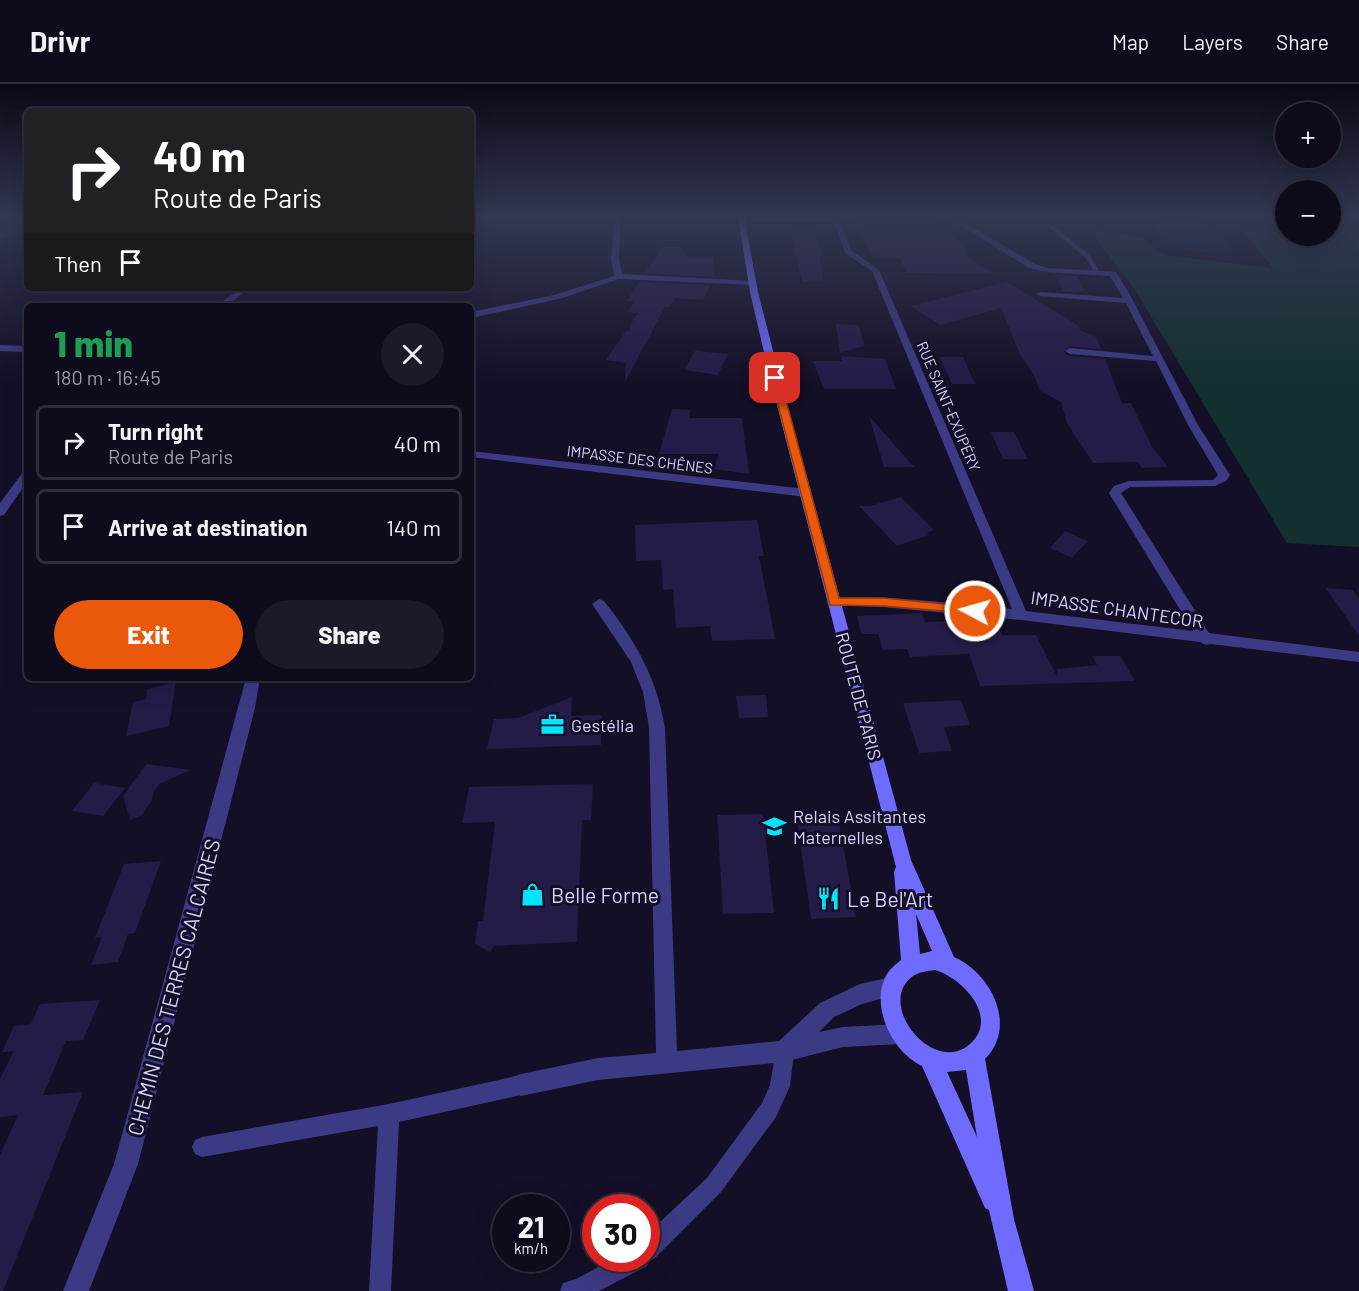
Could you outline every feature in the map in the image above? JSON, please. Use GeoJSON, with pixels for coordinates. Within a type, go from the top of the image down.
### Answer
{"type":"FeatureCollection","features":[{"type":"Feature","properties":{"kind":"main road","name":"ROUTE DE PARIS"},"geometry":{"type":"LineString","coordinates":[[751,272],[902,860],[947,963]]}},
{"type":"Feature","properties":{"kind":"main road","name":"ROUTE DE PARIS"},"geometry":{"type":"LineString","coordinates":[[902,860],[911,964]]}},
{"type":"Feature","properties":{"kind":"main road"},"geometry":{"type":"LineString","coordinates":[[928,960],[947,963],[963,971],[975,983],[985,998],[990,1014],[990,1031],[984,1045],[974,1056],[959,1062],[945,1062],[930,1058],[913,1048],[900,1034],[892,1018],[890,1002],[891,987],[899,973],[911,964],[928,960]]}},
{"type":"Feature","properties":{"kind":"main road"},"geometry":{"type":"LineString","coordinates":[[974,1056],[1002,1219],[1021,1291]]}},
{"type":"Feature","properties":{"kind":"main road"},"geometry":{"type":"LineString","coordinates":[[930,1058],[1002,1219]]}},
{"type":"Feature","properties":{"kind":"street"},"geometry":{"type":"LineString","coordinates":[[617,272],[618,277]]}},
{"type":"Feature","properties":{"kind":"street","name":"RUE SAINT-EXUPÉRY"},"geometry":{"type":"LineString","coordinates":[[876,272],[1021,615]]}},
{"type":"Feature","properties":{"kind":"street"},"geometry":{"type":"LineString","coordinates":[[1087,272],[1113,274],[1160,358],[1193,425],[1224,475],[1215,483],[1129,484],[1118,488],[1115,493],[1206,640]]}},
{"type":"Feature","properties":{"kind":"street"},"geometry":{"type":"LineString","coordinates":[[474,314],[556,297],[618,277],[753,283]]}},
{"type":"Feature","properties":{"kind":"street"},"geometry":{"type":"LineString","coordinates":[[224,303],[242,291]]}},
{"type":"Feature","properties":{"kind":"street"},"geometry":{"type":"LineString","coordinates":[[1040,294],[1129,301]]}},
{"type":"Feature","properties":{"kind":"street"},"geometry":{"type":"LineString","coordinates":[[0,348],[24,349]]}},
{"type":"Feature","properties":{"kind":"street"},"geometry":{"type":"LineString","coordinates":[[1070,351],[1160,358]]}},
{"type":"Feature","properties":{"kind":"street","name":"IMPASSE DES CHÊNES"},"geometry":{"type":"LineString","coordinates":[[474,454],[806,493]]}},
{"type":"Feature","properties":{"kind":"street"},"geometry":{"type":"LineString","coordinates":[[0,512],[24,478]]}},
{"type":"Feature","properties":{"kind":"street","name":"IMPASSE CHANTECOR"},"geometry":{"type":"LineString","coordinates":[[834,602],[883,602],[1021,615],[1206,640],[1359,657]]}},
{"type":"Feature","properties":{"kind":"street"},"geometry":{"type":"LineString","coordinates":[[599,604],[625,636],[643,670],[654,698],[657,728],[667,1061]]}},
{"type":"Feature","properties":{"kind":"street","name":"CHEMIN DES TERRES CALCAIRES"},"geometry":{"type":"LineString","coordinates":[[76,1291],[129,1154],[241,732],[252,681]]}},
{"type":"Feature","properties":{"kind":"street"},"geometry":{"type":"LineString","coordinates":[[784,1051],[827,1010],[860,994],[891,987]]}},
{"type":"Feature","properties":{"kind":"street"},"geometry":{"type":"LineString","coordinates":[[521,1085],[598,1069],[784,1051],[843,1037],[900,1034]]}},
{"type":"Feature","properties":{"kind":"lane"},"geometry":{"type":"LineString","coordinates":[[660,1237],[714,1185],[770,1110],[780,1086],[784,1051]]}},
{"type":"Feature","properties":{"kind":"lane"},"geometry":{"type":"LineString","coordinates":[[202,1147],[389,1114],[521,1085]]}},
{"type":"Feature","properties":{"kind":"lane"},"geometry":{"type":"LineString","coordinates":[[380,1291],[389,1114]]}},
{"type":"Feature","properties":{"kind":"lane"},"geometry":{"type":"LineString","coordinates":[[571,1291],[578,1290],[612,1272]]}},
{"type":"Feature","properties":{"kind":"green space"},"geometry":{"type":"Polygon","coordinates":[[[1122,272],[1359,272],[1359,547],[1287,543],[1135,290],[1122,272]]]}},
{"type":"Feature","properties":{"kind":"building"},"geometry":{"type":"Polygon","coordinates":[[[714,272],[714,277],[645,273],[714,272]]]}},
{"type":"Feature","properties":{"kind":"building"},"geometry":{"type":"Polygon","coordinates":[[[800,272],[822,272],[824,282],[802,282],[800,272]]]}},
{"type":"Feature","properties":{"kind":"building"},"geometry":{"type":"Polygon","coordinates":[[[992,272],[995,274],[906,273],[992,272]]]}},
{"type":"Feature","properties":{"kind":"building"},"geometry":{"type":"Polygon","coordinates":[[[1055,275],[1077,276],[1085,292],[1063,291],[1055,275]]]}},
{"type":"Feature","properties":{"kind":"building"},"geometry":{"type":"Polygon","coordinates":[[[639,282],[710,285],[703,300],[676,298],[670,307],[665,307],[625,382],[626,363],[606,360],[626,331],[629,331],[638,313],[628,312],[634,301],[627,301],[639,282]]]}},
{"type":"Feature","properties":{"kind":"building"},"geometry":{"type":"Polygon","coordinates":[[[1007,282],[1079,326],[1080,330],[1096,337],[1101,349],[1070,346],[1063,352],[1070,356],[1105,359],[1122,403],[1131,403],[1152,447],[1168,467],[1142,468],[1138,462],[1093,463],[1067,423],[1061,402],[1040,391],[1020,354],[1001,308],[941,325],[910,306],[1007,282]]]}},
{"type":"Feature","properties":{"kind":"building"},"geometry":{"type":"Polygon","coordinates":[[[836,324],[859,325],[864,346],[840,353],[836,324]]]}},
{"type":"Feature","properties":{"kind":"building"},"geometry":{"type":"Polygon","coordinates":[[[695,351],[728,354],[718,375],[684,370],[695,351]]]}},
{"type":"Feature","properties":{"kind":"building"},"geometry":{"type":"Polygon","coordinates":[[[841,356],[885,359],[896,389],[824,389],[813,361],[842,361],[841,356]]]}},
{"type":"Feature","properties":{"kind":"building"},"geometry":{"type":"Polygon","coordinates":[[[940,357],[963,357],[975,384],[952,384],[940,357]]]}},
{"type":"Feature","properties":{"kind":"building"},"geometry":{"type":"Polygon","coordinates":[[[672,409],[691,410],[689,418],[742,418],[749,474],[714,469],[719,454],[659,454],[672,409]]]}},
{"type":"Feature","properties":{"kind":"building"},"geometry":{"type":"Polygon","coordinates":[[[869,416],[914,467],[884,467],[869,416]]]}},
{"type":"Feature","properties":{"kind":"building"},"geometry":{"type":"Polygon","coordinates":[[[991,432],[1014,432],[1028,459],[1003,459],[991,432]]]}},
{"type":"Feature","properties":{"kind":"building"},"geometry":{"type":"Polygon","coordinates":[[[901,497],[934,530],[927,533],[929,535],[897,546],[859,506],[870,506],[901,497]]]}},
{"type":"Feature","properties":{"kind":"building"},"geometry":{"type":"Polygon","coordinates":[[[757,520],[764,556],[759,556],[775,639],[712,641],[710,626],[676,628],[673,589],[663,590],[661,560],[636,561],[635,525],[757,520]]]}},
{"type":"Feature","properties":{"kind":"building"},"geometry":{"type":"Polygon","coordinates":[[[1065,531],[1088,541],[1072,558],[1050,548],[1065,531]]]}},
{"type":"Feature","properties":{"kind":"building"},"geometry":{"type":"Polygon","coordinates":[[[1326,588],[1353,590],[1359,599],[1359,636],[1326,588]]]}},
{"type":"Feature","properties":{"kind":"building"},"geometry":{"type":"Polygon","coordinates":[[[922,613],[925,622],[994,620],[1002,635],[1036,635],[1058,678],[1057,669],[1097,665],[1092,656],[1120,656],[1135,681],[980,686],[969,654],[910,657],[907,649],[883,650],[878,634],[861,634],[857,616],[922,613]]]}},
{"type":"Feature","properties":{"kind":"building"},"geometry":{"type":"Polygon","coordinates":[[[176,682],[169,726],[126,736],[133,702],[146,699],[147,689],[176,682]]]}},
{"type":"Feature","properties":{"kind":"building"},"geometry":{"type":"Polygon","coordinates":[[[766,695],[768,717],[739,718],[736,696],[766,695]]]}},
{"type":"Feature","properties":{"kind":"building"},"geometry":{"type":"Polygon","coordinates":[[[572,697],[571,716],[602,715],[601,745],[487,749],[494,719],[518,718],[572,697]]]}},
{"type":"Feature","properties":{"kind":"building"},"geometry":{"type":"Polygon","coordinates":[[[961,700],[970,725],[944,727],[952,751],[919,753],[903,703],[961,700]]]}},
{"type":"Feature","properties":{"kind":"building"},"geometry":{"type":"Polygon","coordinates":[[[146,764],[191,770],[159,784],[142,815],[130,820],[123,796],[146,764]]]}},
{"type":"Feature","properties":{"kind":"building"},"geometry":{"type":"Polygon","coordinates":[[[94,783],[125,788],[103,816],[72,811],[94,783]]]}},
{"type":"Feature","properties":{"kind":"building"},"geometry":{"type":"Polygon","coordinates":[[[593,784],[591,820],[582,820],[577,942],[494,946],[490,952],[475,944],[478,921],[483,921],[495,822],[462,823],[469,787],[593,784]]]}},
{"type":"Feature","properties":{"kind":"building"},"geometry":{"type":"Polygon","coordinates":[[[837,812],[856,917],[811,919],[796,813],[837,812]]]}},
{"type":"Feature","properties":{"kind":"building"},"geometry":{"type":"Polygon","coordinates":[[[763,814],[774,913],[723,914],[717,815],[763,814]]]}},
{"type":"Feature","properties":{"kind":"building"},"geometry":{"type":"Polygon","coordinates":[[[161,861],[135,933],[128,934],[118,962],[91,965],[102,937],[95,938],[124,864],[161,861]]]}},
{"type":"Feature","properties":{"kind":"building"},"geometry":{"type":"Polygon","coordinates":[[[100,1000],[83,1040],[66,1041],[43,1095],[83,1092],[3,1291],[0,1291],[0,1155],[18,1115],[0,1117],[0,1079],[14,1051],[2,1052],[14,1026],[31,1024],[40,1004],[100,1000]]]}},
{"type":"Feature","properties":{"kind":"place","name":"Gestélia"},"geometry":{"type":"Point","coordinates":[553,725]}},
{"type":"Feature","properties":{"kind":"place","name":"Relais Assitantes Maternelles"},"geometry":{"type":"Point","coordinates":[775,826]}},
{"type":"Feature","properties":{"kind":"place","name":"Belle Forme"},"geometry":{"type":"Point","coordinates":[533,894]}},
{"type":"Feature","properties":{"kind":"place","name":"Le Bel'Art"},"geometry":{"type":"Point","coordinates":[829,898]}},
{"type":"Feature","properties":{"kind":"route"},"geometry":{"type":"LineString","coordinates":[[775,378],[834,602],[883,602],[975,611]]}}]}
